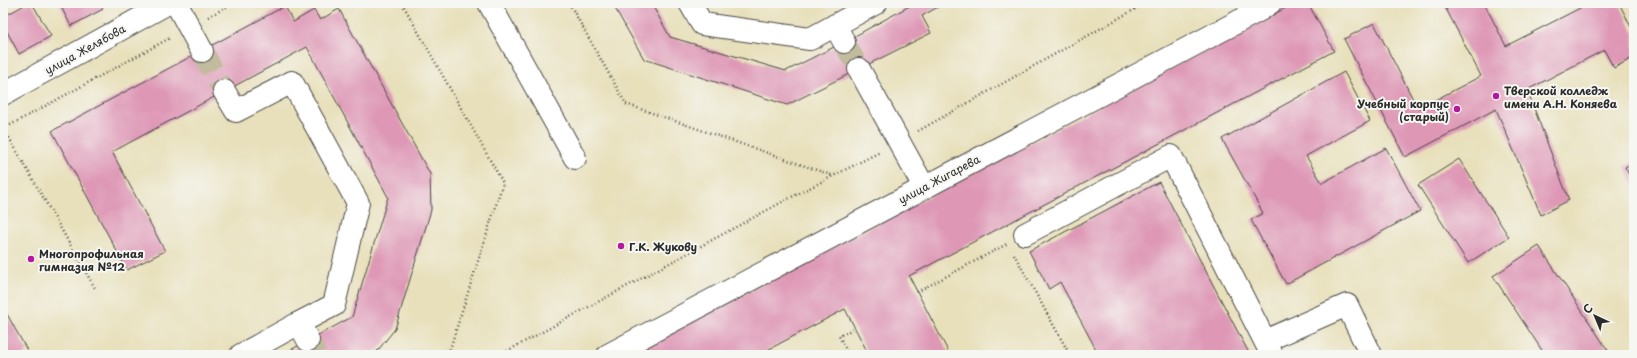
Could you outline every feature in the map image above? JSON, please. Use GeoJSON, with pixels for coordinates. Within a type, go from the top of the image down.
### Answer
{"type":"FeatureCollection","features":[{"type":"Feature","properties":{"kind":"street","name":"улица Желябова"},"geometry":{"type":"LineString","coordinates":[[3,94],[168,3]]}},
{"type":"Feature","properties":{"kind":"street"},"geometry":{"type":"LineString","coordinates":[[176,3],[202,51]]}},
{"type":"Feature","properties":{"kind":"street"},"geometry":{"type":"LineString","coordinates":[[489,3],[576,158]]}},
{"type":"Feature","properties":{"kind":"street"},"geometry":{"type":"LineString","coordinates":[[690,3],[702,24],[810,39],[840,34],[876,3]]}},
{"type":"Feature","properties":{"kind":"street","name":"улица Жигарева"},"geometry":{"type":"LineString","coordinates":[[608,355],[1260,10],[1270,3]]}},
{"type":"Feature","properties":{"kind":"street"},"geometry":{"type":"LineString","coordinates":[[859,69],[924,187]]}},
{"type":"Feature","properties":{"kind":"street"},"geometry":{"type":"LineString","coordinates":[[224,91],[236,111],[292,82],[358,203],[334,305],[304,332],[241,355]]}},
{"type":"Feature","properties":{"kind":"street"},"geometry":{"type":"LineString","coordinates":[[1024,234],[1171,156],[1268,348],[1347,305],[1371,355]]}},
{"type":"Feature","properties":{"kind":"path"},"geometry":{"type":"LineString","coordinates":[[96,290],[3,128],[234,3]]}},
{"type":"Feature","properties":{"kind":"path"},"geometry":{"type":"LineString","coordinates":[[402,3],[503,183],[448,355]]}},
{"type":"Feature","properties":{"kind":"path"},"geometry":{"type":"LineString","coordinates":[[569,3],[626,104],[834,176]]}},
{"type":"Feature","properties":{"kind":"path"},"geometry":{"type":"LineString","coordinates":[[500,355],[784,201],[899,142],[1146,3]]}},
{"type":"Feature","properties":{"kind":"path"},"geometry":{"type":"LineString","coordinates":[[917,292],[1008,243],[1070,355]]}},
{"type":"Feature","properties":{"kind":"path"},"geometry":{"type":"LineString","coordinates":[[849,355],[839,336],[855,328]]}},
{"type":"Feature","properties":{"kind":"building"},"geometry":{"type":"Polygon","coordinates":[[[28,3],[32,3],[51,36],[19,54],[3,24],[3,17],[28,3]]]}},
{"type":"Feature","properties":{"kind":"building"},"geometry":{"type":"Polygon","coordinates":[[[59,3],[100,3],[103,9],[71,26],[59,3]]]}},
{"type":"Feature","properties":{"kind":"building"},"geometry":{"type":"Polygon","coordinates":[[[612,3],[651,3],[670,37],[786,71],[844,42],[915,3],[945,3],[922,16],[931,33],[787,105],[644,59],[612,3]]]}},
{"type":"Feature","properties":{"kind":"building"},"geometry":{"type":"Polygon","coordinates":[[[1295,3],[1308,3],[1334,51],[909,276],[950,355],[869,355],[845,309],[758,355],[629,355],[1295,3]]]}},
{"type":"Feature","properties":{"kind":"building","name":"Учебный корпус (старый)"},"geometry":{"type":"Polygon","coordinates":[[[1443,3],[1484,3],[1506,46],[1582,7],[1580,3],[1619,3],[1634,33],[1634,57],[1614,68],[1604,50],[1527,90],[1569,200],[1541,215],[1496,109],[1405,157],[1344,39],[1374,23],[1418,109],[1481,76],[1443,3]]]}},
{"type":"Feature","properties":{"kind":"building"},"geometry":{"type":"Polygon","coordinates":[[[285,6],[293,22],[314,10],[320,20],[339,9],[430,174],[431,210],[395,329],[374,355],[281,355],[352,317],[388,197],[307,47],[112,152],[165,251],[127,270],[52,131],[285,6]]]}},
{"type":"Feature","properties":{"kind":"building"},"geometry":{"type":"Polygon","coordinates":[[[1344,72],[1370,121],[1306,156],[1322,183],[1386,148],[1420,211],[1286,284],[1251,220],[1263,213],[1222,139],[1344,72]]]}},
{"type":"Feature","properties":{"kind":"building"},"geometry":{"type":"Polygon","coordinates":[[[1459,159],[1509,237],[1468,263],[1418,185],[1459,159]]]}},
{"type":"Feature","properties":{"kind":"building"},"geometry":{"type":"Polygon","coordinates":[[[1634,162],[1634,184],[1625,167],[1634,162]]]}},
{"type":"Feature","properties":{"kind":"building"},"geometry":{"type":"Polygon","coordinates":[[[1159,182],[1250,355],[1099,355],[1060,282],[1049,289],[1029,251],[1159,182]]]}},
{"type":"Feature","properties":{"kind":"building"},"geometry":{"type":"Polygon","coordinates":[[[1539,246],[1611,355],[1545,355],[1493,276],[1539,246]]]}},
{"type":"Feature","properties":{"kind":"building"},"geometry":{"type":"Polygon","coordinates":[[[3,307],[28,352],[22,355],[3,355],[3,307]]]}},
{"type":"Feature","properties":{"kind":"tunnel"},"geometry":{"type":"LineString","coordinates":[[844,42],[859,69]]}},
{"type":"Feature","properties":{"kind":"tunnel"},"geometry":{"type":"LineString","coordinates":[[202,51],[224,91]]}},
{"type":"Feature","properties":{"kind":"tunnel"},"geometry":{"type":"LineString","coordinates":[[308,340],[316,355]]}},
{"type":"Feature","properties":{"kind":"place","name":"Тверской колледж имени А.Н. Коняева"},"geometry":{"type":"Point","coordinates":[1496,96]}},
{"type":"Feature","properties":{"kind":"place","name":"Учебный корпус (старый)"},"geometry":{"type":"Point","coordinates":[1457,109]}},
{"type":"Feature","properties":{"kind":"place","name":"Г.К. Жукову"},"geometry":{"type":"Point","coordinates":[621,246]}},
{"type":"Feature","properties":{"kind":"place","name":"Многопрофильная гимназия №12"},"geometry":{"type":"Point","coordinates":[31,259]}}]}
